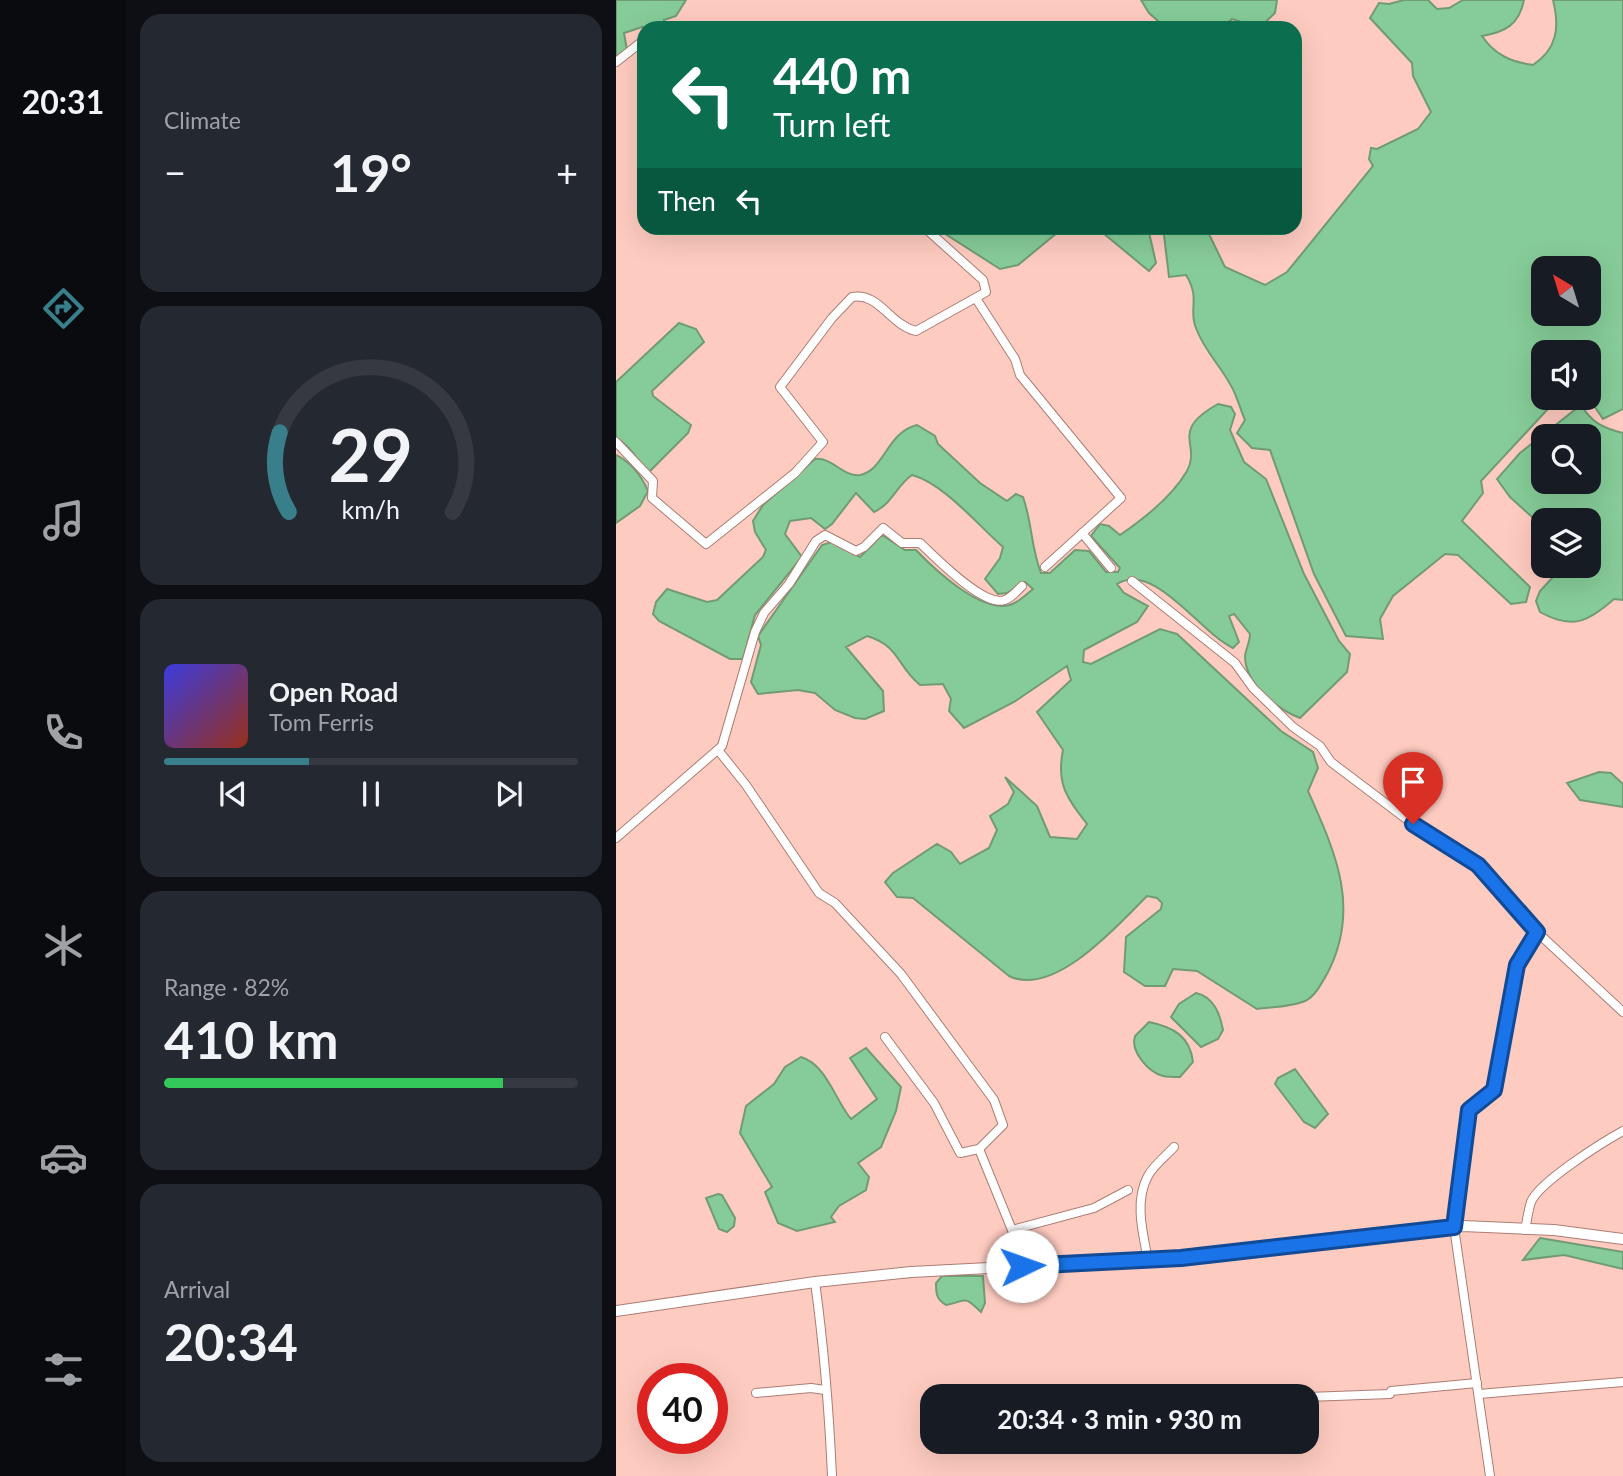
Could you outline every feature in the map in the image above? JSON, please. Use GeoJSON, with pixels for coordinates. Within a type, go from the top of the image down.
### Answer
{"type":"FeatureCollection","features":[{"type":"Feature","properties":{"kind":"street"},"geometry":{"type":"LineString","coordinates":[[616,62],[637,46]]}},
{"type":"Feature","properties":{"kind":"street"},"geometry":{"type":"LineString","coordinates":[[616,442],[653,481],[652,498],[706,544],[795,473],[823,442],[780,387],[832,318],[852,297],[873,299],[902,328],[916,331],[977,300],[986,292],[983,280],[933,235]]}},
{"type":"Feature","properties":{"kind":"street"},"geometry":{"type":"LineString","coordinates":[[977,300],[1015,359],[1020,375],[1121,498],[1045,567]]}},
{"type":"Feature","properties":{"kind":"street"},"geometry":{"type":"LineString","coordinates":[[616,838],[722,747],[755,632],[764,613],[789,584],[816,541],[825,535],[856,551],[864,547],[883,528],[902,543],[920,543],[947,569],[988,596],[1006,600],[1022,586]]}},
{"type":"Feature","properties":{"kind":"street"},"geometry":{"type":"LineString","coordinates":[[1082,533],[1111,568]]}},
{"type":"Feature","properties":{"kind":"street"},"geometry":{"type":"LineString","coordinates":[[1132,581],[1235,663],[1254,688],[1293,727],[1320,746],[1331,762],[1413,824],[1478,865],[1537,932],[1623,1012]]}},
{"type":"Feature","properties":{"kind":"street"},"geometry":{"type":"LineString","coordinates":[[718,750],[746,785],[819,893],[835,903],[901,974],[993,1100],[1003,1125],[979,1149],[960,1153],[934,1103],[885,1037]]}},
{"type":"Feature","properties":{"kind":"street"},"geometry":{"type":"LineString","coordinates":[[1490,1476],[1454,1227],[1469,1110],[1494,1090],[1517,965],[1537,932]]}},
{"type":"Feature","properties":{"kind":"street"},"geometry":{"type":"LineString","coordinates":[[1525,1230],[1531,1200],[1556,1175],[1623,1131]]}},
{"type":"Feature","properties":{"kind":"street"},"geometry":{"type":"LineString","coordinates":[[1148,1259],[1142,1223],[1142,1195],[1148,1175],[1174,1147]]}},
{"type":"Feature","properties":{"kind":"street"},"geometry":{"type":"LineString","coordinates":[[979,1149],[1012,1230],[1022,1266]]}},
{"type":"Feature","properties":{"kind":"street"},"geometry":{"type":"LineString","coordinates":[[1012,1230],[1094,1208],[1128,1190]]}},
{"type":"Feature","properties":{"kind":"street"},"geometry":{"type":"LineString","coordinates":[[616,1311],[815,1282],[911,1272],[1148,1259],[1454,1227],[1623,1239]]}},
{"type":"Feature","properties":{"kind":"street"},"geometry":{"type":"LineString","coordinates":[[815,1282],[827,1368],[825,1390],[832,1476]]}},
{"type":"Feature","properties":{"kind":"street"},"geometry":{"type":"LineString","coordinates":[[1479,1394],[1623,1382]]}},
{"type":"Feature","properties":{"kind":"street"},"geometry":{"type":"LineString","coordinates":[[1319,1397],[1390,1394],[1391,1391],[1477,1383]]}},
{"type":"Feature","properties":{"kind":"street"},"geometry":{"type":"LineString","coordinates":[[756,1393],[811,1388],[825,1390]]}},
{"type":"Feature","properties":{"kind":"shaded area"},"geometry":{"type":"Polygon","coordinates":[[[616,0],[686,0],[676,16],[664,21],[637,21],[637,29],[624,33],[628,56],[616,65],[616,0]]]}},
{"type":"Feature","properties":{"kind":"shaded area"},"geometry":{"type":"Polygon","coordinates":[[[1141,0],[1277,0],[1275,13],[1266,21],[1158,21],[1141,0]]]}},
{"type":"Feature","properties":{"kind":"shaded area"},"geometry":{"type":"Polygon","coordinates":[[[1404,0],[1428,0],[1437,9],[1449,8],[1463,0],[1524,0],[1519,16],[1510,26],[1482,36],[1492,48],[1504,56],[1533,65],[1547,52],[1555,37],[1553,0],[1623,0],[1623,409],[1603,419],[1597,410],[1601,410],[1601,340],[1531,340],[1531,410],[1547,410],[1531,424],[1481,481],[1483,493],[1462,521],[1530,587],[1526,602],[1511,604],[1458,555],[1445,554],[1393,596],[1380,619],[1383,639],[1346,636],[1314,574],[1270,450],[1252,448],[1237,433],[1245,420],[1237,397],[1196,328],[1193,291],[1186,275],[1169,277],[1164,235],[1209,235],[1225,267],[1265,285],[1287,272],[1373,166],[1369,159],[1371,148],[1377,149],[1418,129],[1431,112],[1413,76],[1412,63],[1370,18],[1379,3],[1389,4],[1404,0]]]}},
{"type":"Feature","properties":{"kind":"shaded area"},"geometry":{"type":"Polygon","coordinates":[[[947,235],[1054,235],[1018,265],[1000,269],[947,235]]]}},
{"type":"Feature","properties":{"kind":"shaded area"},"geometry":{"type":"Polygon","coordinates":[[[1105,235],[1150,235],[1156,263],[1149,271],[1105,235]]]}},
{"type":"Feature","properties":{"kind":"shaded area"},"geometry":{"type":"Polygon","coordinates":[[[679,323],[696,329],[704,342],[652,391],[653,396],[691,425],[688,433],[649,472],[626,445],[616,438],[616,382],[679,323]]]}},
{"type":"Feature","properties":{"kind":"shaded area"},"geometry":{"type":"Polygon","coordinates":[[[1218,404],[1231,407],[1235,414],[1230,430],[1244,462],[1266,479],[1304,574],[1339,641],[1350,654],[1347,672],[1300,718],[1272,702],[1256,686],[1246,666],[1245,656],[1250,634],[1234,614],[1229,616],[1239,642],[1233,648],[1162,590],[1147,582],[1132,580],[1117,584],[1124,593],[1148,606],[1137,622],[1084,650],[1083,662],[1091,664],[1160,629],[1177,634],[1281,731],[1313,752],[1318,768],[1308,791],[1335,858],[1343,902],[1343,925],[1338,948],[1328,972],[1315,992],[1309,999],[1294,1004],[1257,1009],[1197,971],[1173,969],[1165,986],[1145,986],[1124,972],[1126,937],[1161,909],[1162,903],[1157,898],[1147,896],[1102,940],[1065,968],[1045,977],[1027,980],[1009,976],[913,898],[897,897],[885,882],[893,873],[937,844],[951,852],[960,864],[989,848],[997,830],[990,816],[1008,804],[1014,792],[1005,777],[1037,806],[1050,837],[1077,839],[1087,824],[1062,782],[1063,750],[1037,712],[1071,680],[1067,666],[1014,702],[964,728],[949,711],[951,699],[943,684],[920,685],[886,645],[867,636],[846,647],[883,691],[884,711],[865,719],[835,710],[815,693],[798,690],[758,694],[751,682],[761,645],[758,636],[822,545],[832,542],[860,557],[882,535],[905,550],[916,550],[959,588],[986,603],[998,606],[1013,604],[1033,589],[1025,582],[1007,593],[998,594],[985,579],[1000,558],[1003,547],[948,495],[924,479],[912,475],[886,504],[874,512],[856,493],[825,529],[811,518],[790,521],[785,534],[802,557],[755,615],[743,659],[730,659],[659,621],[653,614],[656,602],[667,589],[707,602],[717,600],[763,557],[766,550],[755,532],[753,521],[763,505],[815,459],[827,461],[848,473],[860,475],[875,466],[899,435],[917,425],[935,436],[938,444],[980,483],[1007,501],[1016,494],[1023,497],[1041,573],[1050,573],[1075,550],[1089,551],[1106,572],[1118,572],[1120,568],[1091,536],[1100,524],[1109,526],[1120,535],[1166,498],[1181,481],[1191,462],[1189,438],[1194,422],[1218,404]]]}},
{"type":"Feature","properties":{"kind":"shaded area"},"geometry":{"type":"Polygon","coordinates":[[[1575,410],[1585,410],[1599,424],[1557,424],[1575,410]]]}},
{"type":"Feature","properties":{"kind":"shaded area"},"geometry":{"type":"Polygon","coordinates":[[[1601,425],[1623,433],[1623,600],[1614,599],[1596,613],[1579,621],[1561,621],[1540,612],[1536,601],[1540,591],[1552,578],[1601,578],[1601,508],[1531,508],[1531,516],[1510,497],[1497,479],[1531,444],[1531,494],[1601,494],[1601,425]]]}},
{"type":"Feature","properties":{"kind":"shaded area"},"geometry":{"type":"Polygon","coordinates":[[[616,455],[635,470],[648,491],[640,506],[616,523],[616,455]]]}},
{"type":"Feature","properties":{"kind":"shaded area"},"geometry":{"type":"Polygon","coordinates":[[[1599,772],[1611,773],[1623,784],[1623,807],[1580,800],[1567,783],[1599,772]]]}},
{"type":"Feature","properties":{"kind":"shaded area"},"geometry":{"type":"Polygon","coordinates":[[[1196,993],[1212,1002],[1223,1030],[1218,1039],[1201,1047],[1171,1017],[1179,1004],[1196,993]]]}},
{"type":"Feature","properties":{"kind":"shaded area"},"geometry":{"type":"Polygon","coordinates":[[[1149,1022],[1173,1030],[1188,1045],[1193,1062],[1180,1077],[1157,1074],[1141,1060],[1135,1048],[1135,1036],[1149,1022]]]}},
{"type":"Feature","properties":{"kind":"shaded area"},"geometry":{"type":"Polygon","coordinates":[[[866,1048],[901,1087],[896,1111],[881,1147],[858,1163],[869,1177],[866,1190],[839,1206],[831,1217],[835,1222],[797,1231],[778,1223],[765,1192],[772,1187],[740,1133],[746,1106],[774,1084],[785,1067],[801,1057],[818,1067],[851,1119],[877,1099],[850,1058],[866,1048]]]}},
{"type":"Feature","properties":{"kind":"shaded area"},"geometry":{"type":"Polygon","coordinates":[[[1295,1069],[1328,1114],[1315,1128],[1304,1122],[1275,1084],[1278,1078],[1295,1069]]]}},
{"type":"Feature","properties":{"kind":"shaded area"},"geometry":{"type":"Polygon","coordinates":[[[722,1195],[735,1218],[734,1226],[727,1232],[719,1229],[706,1198],[722,1195]]]}},
{"type":"Feature","properties":{"kind":"shaded area"},"geometry":{"type":"Polygon","coordinates":[[[1540,1238],[1623,1252],[1623,1269],[1564,1255],[1523,1260],[1540,1238]]]}},
{"type":"Feature","properties":{"kind":"shaded area"},"geometry":{"type":"Polygon","coordinates":[[[942,1276],[983,1276],[985,1303],[981,1312],[967,1301],[946,1305],[943,1303],[937,1296],[936,1287],[942,1276]]]}},
{"type":"Feature","properties":{"kind":"route"},"geometry":{"type":"LineString","coordinates":[[1022,1266],[1181,1258],[1454,1227],[1469,1110],[1494,1090],[1517,965],[1537,932],[1478,865],[1413,824]]}}]}
